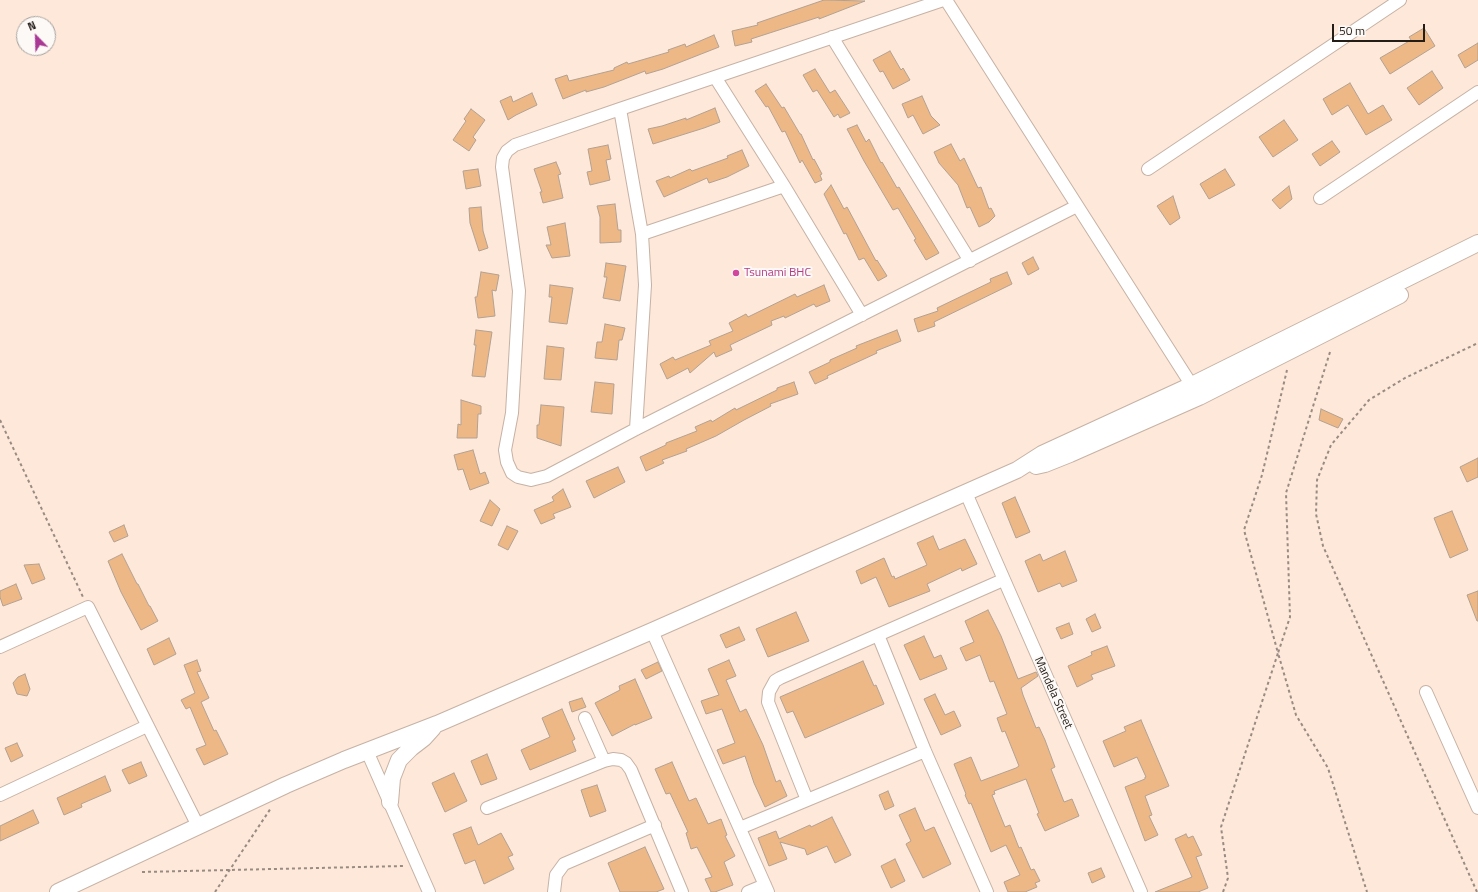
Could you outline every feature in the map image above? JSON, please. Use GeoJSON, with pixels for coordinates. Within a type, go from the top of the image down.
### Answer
{"type":"FeatureCollection","features":[{"type":"Feature","properties":{"kind":"main road"},"geometry":{"type":"LineString","coordinates":[[1196,391],[1478,243]]}},
{"type":"Feature","properties":{"kind":"main road"},"geometry":{"type":"LineString","coordinates":[[58,892],[286,785],[437,724],[1017,470],[1045,464],[1070,454],[1478,254]]}},
{"type":"Feature","properties":{"kind":"main road"},"geometry":{"type":"LineString","coordinates":[[390,802],[392,778],[399,760],[424,738],[437,724]]}},
{"type":"Feature","properties":{"kind":"street"},"geometry":{"type":"LineString","coordinates":[[943,0],[515,145],[507,151],[503,158],[502,168],[519,291],[512,413],[505,445],[506,459],[512,473],[518,477],[531,480],[537,480],[548,476],[636,429],[1077,206]]}},
{"type":"Feature","properties":{"kind":"street"},"geometry":{"type":"LineString","coordinates":[[946,0],[1196,391]]}},
{"type":"Feature","properties":{"kind":"street"},"geometry":{"type":"LineString","coordinates":[[1148,170],[1400,0]]}},
{"type":"Feature","properties":{"kind":"street"},"geometry":{"type":"LineString","coordinates":[[832,37],[970,261]]}},
{"type":"Feature","properties":{"kind":"street"},"geometry":{"type":"LineString","coordinates":[[715,77],[784,186],[862,315]]}},
{"type":"Feature","properties":{"kind":"street"},"geometry":{"type":"LineString","coordinates":[[1320,198],[1478,92]]}},
{"type":"Feature","properties":{"kind":"street"},"geometry":{"type":"LineString","coordinates":[[620,109],[642,234],[645,285],[636,429]]}},
{"type":"Feature","properties":{"kind":"street"},"geometry":{"type":"LineString","coordinates":[[642,234],[784,186]]}},
{"type":"Feature","properties":{"kind":"street","name":"Mandela Street"},"geometry":{"type":"LineString","coordinates":[[966,493],[1139,891]]}},
{"type":"Feature","properties":{"kind":"street"},"geometry":{"type":"LineString","coordinates":[[807,800],[770,708],[768,697],[770,687],[780,678],[1003,580]]}},
{"type":"Feature","properties":{"kind":"street"},"geometry":{"type":"LineString","coordinates":[[0,647],[88,607],[198,826]]}},
{"type":"Feature","properties":{"kind":"street"},"geometry":{"type":"LineString","coordinates":[[652,631],[766,888],[748,892]]}},
{"type":"Feature","properties":{"kind":"street"},"geometry":{"type":"LineString","coordinates":[[878,635],[926,751],[988,892]]}},
{"type":"Feature","properties":{"kind":"street"},"geometry":{"type":"LineString","coordinates":[[1426,692],[1478,808]]}},
{"type":"Feature","properties":{"kind":"street"},"geometry":{"type":"LineString","coordinates":[[585,718],[604,761]]}},
{"type":"Feature","properties":{"kind":"street"},"geometry":{"type":"LineString","coordinates":[[0,795],[147,726]]}},
{"type":"Feature","properties":{"kind":"street"},"geometry":{"type":"LineString","coordinates":[[367,751],[429,892]]}},
{"type":"Feature","properties":{"kind":"street"},"geometry":{"type":"LineString","coordinates":[[740,828],[926,751]]}},
{"type":"Feature","properties":{"kind":"street"},"geometry":{"type":"LineString","coordinates":[[487,808],[604,761],[613,759],[621,760],[626,763],[631,770],[682,892]]}},
{"type":"Feature","properties":{"kind":"street"},"geometry":{"type":"LineString","coordinates":[[554,892],[556,875],[564,864],[655,825]]}},
{"type":"Feature","properties":{"kind":"path"},"geometry":{"type":"LineString","coordinates":[[1477,892],[1323,546],[1316,514],[1316,480],[1330,445],[1370,400],[1406,378],[1478,343]]}},
{"type":"Feature","properties":{"kind":"path"},"geometry":{"type":"LineString","coordinates":[[1223,892],[1228,878],[1221,827],[1290,617],[1286,493],[1330,352]]}},
{"type":"Feature","properties":{"kind":"path"},"geometry":{"type":"LineString","coordinates":[[1287,370],[1262,475],[1244,530],[1296,716],[1328,768],[1367,892]]}},
{"type":"Feature","properties":{"kind":"path"},"geometry":{"type":"LineString","coordinates":[[0,420],[88,607]]}},
{"type":"Feature","properties":{"kind":"path"},"geometry":{"type":"LineString","coordinates":[[215,892],[273,804]]}},
{"type":"Feature","properties":{"kind":"path"},"geometry":{"type":"LineString","coordinates":[[142,872],[417,866]]}},
{"type":"Feature","properties":{"kind":"building"},"geometry":{"type":"Polygon","coordinates":[[[824,0],[865,1],[819,19],[819,17],[751,39],[752,42],[735,46],[732,31],[758,25],[757,23],[824,0]]]}},
{"type":"Feature","properties":{"kind":"building"},"geometry":{"type":"Polygon","coordinates":[[[1424,28],[1435,46],[1390,74],[1380,58],[1411,40],[1409,37],[1424,28]]]}},
{"type":"Feature","properties":{"kind":"building"},"geometry":{"type":"Polygon","coordinates":[[[714,35],[719,47],[663,69],[646,74],[645,71],[604,87],[586,92],[586,90],[563,99],[555,79],[567,75],[569,81],[614,70],[614,68],[627,62],[628,64],[669,52],[668,50],[685,44],[686,47],[714,35]]]}},
{"type":"Feature","properties":{"kind":"building"},"geometry":{"type":"Polygon","coordinates":[[[1478,43],[1478,60],[1465,68],[1458,55],[1478,43]]]}},
{"type":"Feature","properties":{"kind":"building"},"geometry":{"type":"Polygon","coordinates":[[[890,51],[901,70],[903,68],[910,80],[893,89],[883,71],[880,72],[873,60],[890,51]]]}},
{"type":"Feature","properties":{"kind":"building"},"geometry":{"type":"Polygon","coordinates":[[[815,69],[830,93],[835,90],[850,113],[840,118],[838,114],[834,117],[817,90],[813,92],[803,75],[815,69]]]}},
{"type":"Feature","properties":{"kind":"building"},"geometry":{"type":"Polygon","coordinates":[[[1432,71],[1443,88],[1419,105],[1407,88],[1432,71]]]}},
{"type":"Feature","properties":{"kind":"building"},"geometry":{"type":"Polygon","coordinates":[[[1350,83],[1368,114],[1383,105],[1392,120],[1366,135],[1348,105],[1332,115],[1323,99],[1350,83]]]}},
{"type":"Feature","properties":{"kind":"building"},"geometry":{"type":"Polygon","coordinates":[[[766,84],[782,108],[784,107],[801,134],[813,160],[814,159],[822,174],[820,175],[822,180],[815,183],[802,160],[800,163],[785,131],[782,132],[768,106],[766,107],[755,91],[766,84]]]}},
{"type":"Feature","properties":{"kind":"building"},"geometry":{"type":"Polygon","coordinates":[[[532,93],[537,105],[508,120],[500,101],[511,96],[513,102],[532,93]]]}},
{"type":"Feature","properties":{"kind":"building"},"geometry":{"type":"Polygon","coordinates":[[[922,96],[931,116],[940,125],[923,134],[913,115],[908,118],[902,104],[922,96]]]}},
{"type":"Feature","properties":{"kind":"building"},"geometry":{"type":"Polygon","coordinates":[[[715,108],[720,122],[653,144],[648,129],[686,118],[686,120],[715,108]]]}},
{"type":"Feature","properties":{"kind":"building"},"geometry":{"type":"Polygon","coordinates":[[[471,109],[485,120],[473,137],[476,140],[469,151],[453,140],[466,121],[464,119],[471,109]]]}},
{"type":"Feature","properties":{"kind":"building"},"geometry":{"type":"Polygon","coordinates":[[[1284,120],[1298,140],[1273,157],[1259,137],[1284,120]]]}},
{"type":"Feature","properties":{"kind":"building"},"geometry":{"type":"Polygon","coordinates":[[[857,125],[866,142],[869,139],[881,163],[882,162],[897,188],[899,187],[939,253],[926,260],[898,208],[893,210],[847,129],[857,125]]]}},
{"type":"Feature","properties":{"kind":"building"},"geometry":{"type":"Polygon","coordinates":[[[1332,141],[1340,152],[1320,166],[1312,154],[1332,141]]]}},
{"type":"Feature","properties":{"kind":"building"},"geometry":{"type":"Polygon","coordinates":[[[951,144],[960,161],[964,158],[978,188],[981,187],[989,209],[991,208],[995,216],[989,222],[979,227],[970,207],[967,208],[958,185],[939,163],[934,152],[951,144]]]}},
{"type":"Feature","properties":{"kind":"building"},"geometry":{"type":"Polygon","coordinates":[[[608,145],[611,159],[606,160],[610,180],[590,185],[587,172],[592,171],[588,149],[608,145]]]}},
{"type":"Feature","properties":{"kind":"building"},"geometry":{"type":"Polygon","coordinates":[[[742,150],[749,166],[727,177],[709,183],[707,178],[664,197],[656,181],[669,176],[670,178],[690,169],[692,171],[728,158],[727,156],[742,150]]]}},
{"type":"Feature","properties":{"kind":"building"},"geometry":{"type":"Polygon","coordinates":[[[556,162],[561,174],[558,175],[563,198],[543,203],[540,192],[542,192],[534,169],[556,162]]]}},
{"type":"Feature","properties":{"kind":"building"},"geometry":{"type":"Polygon","coordinates":[[[478,169],[481,186],[466,189],[463,171],[478,169]]]}},
{"type":"Feature","properties":{"kind":"building"},"geometry":{"type":"Polygon","coordinates":[[[1225,169],[1235,185],[1209,199],[1200,184],[1225,169]]]}},
{"type":"Feature","properties":{"kind":"building"},"geometry":{"type":"Polygon","coordinates":[[[831,185],[844,209],[847,207],[876,261],[877,260],[887,276],[878,281],[864,258],[859,260],[824,194],[831,185]]]}},
{"type":"Feature","properties":{"kind":"building"},"geometry":{"type":"Polygon","coordinates":[[[1289,186],[1292,199],[1280,209],[1272,200],[1289,186]]]}},
{"type":"Feature","properties":{"kind":"building"},"geometry":{"type":"Polygon","coordinates":[[[1173,196],[1180,218],[1170,225],[1157,206],[1173,196]]]}},
{"type":"Feature","properties":{"kind":"building"},"geometry":{"type":"Polygon","coordinates":[[[615,204],[618,230],[621,230],[621,242],[600,243],[600,217],[597,206],[615,204]]]}},
{"type":"Feature","properties":{"kind":"building"},"geometry":{"type":"Polygon","coordinates":[[[481,207],[483,231],[488,248],[479,251],[470,223],[469,208],[481,207]]]}},
{"type":"Feature","properties":{"kind":"building"},"geometry":{"type":"Polygon","coordinates":[[[565,223],[570,256],[552,258],[546,245],[551,245],[547,227],[565,223]]]}},
{"type":"Feature","properties":{"kind":"building"},"geometry":{"type":"Polygon","coordinates":[[[1033,257],[1039,269],[1028,275],[1022,263],[1033,257]]]}},
{"type":"Feature","properties":{"kind":"building"},"geometry":{"type":"Polygon","coordinates":[[[606,263],[626,266],[620,301],[603,298],[607,277],[604,277],[606,263]]]}},
{"type":"Feature","properties":{"kind":"building"},"geometry":{"type":"Polygon","coordinates":[[[481,272],[499,275],[496,291],[492,290],[495,316],[478,318],[475,297],[477,297],[481,272]]]}},
{"type":"Feature","properties":{"kind":"building"},"geometry":{"type":"Polygon","coordinates":[[[1007,272],[1012,284],[934,322],[935,326],[918,332],[914,319],[938,311],[937,308],[991,282],[990,279],[1007,272]]]}},
{"type":"Feature","properties":{"kind":"building"},"geometry":{"type":"Polygon","coordinates":[[[550,285],[573,288],[567,324],[549,322],[552,297],[549,297],[550,285]]]}},
{"type":"Feature","properties":{"kind":"building"},"geometry":{"type":"Polygon","coordinates":[[[824,285],[830,301],[816,307],[814,304],[785,318],[784,316],[771,321],[772,325],[730,345],[732,350],[716,357],[714,352],[690,373],[688,368],[667,379],[660,364],[673,357],[675,360],[711,345],[709,341],[733,331],[729,323],[746,314],[748,317],[795,294],[797,297],[824,285]]]}},
{"type":"Feature","properties":{"kind":"building"},"geometry":{"type":"Polygon","coordinates":[[[605,324],[625,328],[622,340],[619,340],[617,360],[595,358],[597,342],[602,342],[605,324]]]}},
{"type":"Feature","properties":{"kind":"building"},"geometry":{"type":"Polygon","coordinates":[[[476,330],[492,332],[485,377],[472,376],[476,345],[474,345],[476,330]]]}},
{"type":"Feature","properties":{"kind":"building"},"geometry":{"type":"Polygon","coordinates":[[[897,330],[901,341],[876,351],[877,353],[827,376],[828,378],[815,384],[809,372],[830,362],[830,360],[857,348],[856,346],[897,330]]]}},
{"type":"Feature","properties":{"kind":"building"},"geometry":{"type":"Polygon","coordinates":[[[547,346],[564,348],[561,380],[544,379],[547,346]]]}},
{"type":"Feature","properties":{"kind":"building"},"geometry":{"type":"Polygon","coordinates":[[[595,382],[614,384],[612,414],[591,412],[595,382]]]}},
{"type":"Feature","properties":{"kind":"building"},"geometry":{"type":"Polygon","coordinates":[[[794,382],[798,394],[770,404],[771,406],[716,436],[686,449],[687,451],[662,460],[664,463],[646,471],[640,457],[666,445],[666,443],[697,431],[695,427],[711,420],[712,422],[735,408],[736,410],[777,390],[777,388],[794,382]]]}},
{"type":"Feature","properties":{"kind":"building"},"geometry":{"type":"Polygon","coordinates":[[[461,400],[481,406],[481,414],[478,414],[477,438],[457,438],[458,424],[461,425],[461,400]]]}},
{"type":"Feature","properties":{"kind":"building"},"geometry":{"type":"Polygon","coordinates":[[[541,405],[564,407],[561,446],[537,438],[537,425],[539,425],[541,405]]]}},
{"type":"Feature","properties":{"kind":"building"},"geometry":{"type":"Polygon","coordinates":[[[1321,409],[1343,419],[1338,428],[1319,420],[1321,409]]]}},
{"type":"Feature","properties":{"kind":"building"},"geometry":{"type":"Polygon","coordinates":[[[473,450],[480,474],[485,472],[489,483],[470,490],[463,469],[458,470],[454,455],[473,450]]]}},
{"type":"Feature","properties":{"kind":"building"},"geometry":{"type":"Polygon","coordinates":[[[1478,458],[1478,477],[1467,482],[1460,467],[1478,458]]]}},
{"type":"Feature","properties":{"kind":"building"},"geometry":{"type":"Polygon","coordinates":[[[618,467],[625,482],[594,498],[586,481],[618,467]]]}},
{"type":"Feature","properties":{"kind":"building"},"geometry":{"type":"Polygon","coordinates":[[[563,489],[571,507],[553,514],[555,518],[541,524],[534,510],[554,501],[552,497],[563,489]]]}},
{"type":"Feature","properties":{"kind":"building"},"geometry":{"type":"Polygon","coordinates":[[[1015,497],[1030,532],[1016,538],[1002,503],[1015,497]]]}},
{"type":"Feature","properties":{"kind":"building"},"geometry":{"type":"Polygon","coordinates":[[[490,500],[500,509],[492,526],[480,521],[490,500]]]}},
{"type":"Feature","properties":{"kind":"building"},"geometry":{"type":"Polygon","coordinates":[[[1452,511],[1468,550],[1450,558],[1434,518],[1452,511]]]}},
{"type":"Feature","properties":{"kind":"building"},"geometry":{"type":"Polygon","coordinates":[[[124,525],[128,536],[114,542],[109,532],[124,525]]]}},
{"type":"Feature","properties":{"kind":"building"},"geometry":{"type":"Polygon","coordinates":[[[507,526],[518,531],[508,550],[498,545],[507,526]]]}},
{"type":"Feature","properties":{"kind":"building"},"geometry":{"type":"Polygon","coordinates":[[[933,536],[939,550],[965,539],[977,564],[962,571],[961,568],[927,584],[930,591],[889,607],[876,577],[861,584],[856,571],[884,558],[892,577],[894,576],[895,579],[927,565],[917,543],[933,536]]]}},
{"type":"Feature","properties":{"kind":"building"},"geometry":{"type":"Polygon","coordinates":[[[1065,551],[1077,581],[1062,587],[1060,583],[1038,592],[1025,561],[1040,554],[1043,561],[1065,551]]]}},
{"type":"Feature","properties":{"kind":"building"},"geometry":{"type":"Polygon","coordinates":[[[122,554],[158,621],[141,630],[121,592],[108,561],[122,554]]]}},
{"type":"Feature","properties":{"kind":"building"},"geometry":{"type":"Polygon","coordinates":[[[39,564],[45,579],[32,584],[24,565],[39,564]]]}},
{"type":"Feature","properties":{"kind":"building"},"geometry":{"type":"Polygon","coordinates":[[[16,584],[22,599],[3,606],[0,591],[16,584]]]}},
{"type":"Feature","properties":{"kind":"building"},"geometry":{"type":"Polygon","coordinates":[[[1478,591],[1478,621],[1477,621],[1467,595],[1478,591]]]}},
{"type":"Feature","properties":{"kind":"building"},"geometry":{"type":"Polygon","coordinates":[[[988,610],[1001,636],[1018,679],[1036,672],[1038,676],[1021,688],[1023,695],[1036,728],[1039,727],[1045,740],[1055,767],[1051,769],[1064,802],[1072,799],[1079,816],[1045,831],[1037,814],[1039,813],[1026,779],[994,791],[995,794],[992,795],[1005,827],[1010,825],[1019,848],[1021,847],[1031,870],[1034,869],[1040,881],[1035,883],[1037,887],[1025,892],[1008,892],[1004,882],[1020,875],[1006,845],[991,852],[971,803],[969,804],[965,795],[966,794],[954,764],[971,757],[981,781],[1019,766],[1005,731],[1002,732],[997,718],[1007,714],[994,681],[990,682],[980,655],[966,661],[960,648],[974,642],[965,621],[988,610]]]}},
{"type":"Feature","properties":{"kind":"building"},"geometry":{"type":"Polygon","coordinates":[[[796,612],[809,641],[768,657],[756,629],[796,612]]]}},
{"type":"Feature","properties":{"kind":"building"},"geometry":{"type":"Polygon","coordinates":[[[1095,614],[1101,628],[1092,632],[1086,619],[1095,614]]]}},
{"type":"Feature","properties":{"kind":"building"},"geometry":{"type":"Polygon","coordinates":[[[1069,623],[1073,634],[1061,639],[1056,628],[1069,623]]]}},
{"type":"Feature","properties":{"kind":"building"},"geometry":{"type":"Polygon","coordinates":[[[739,627],[745,640],[726,648],[720,635],[739,627]]]}},
{"type":"Feature","properties":{"kind":"building"},"geometry":{"type":"Polygon","coordinates":[[[924,636],[934,658],[941,655],[947,669],[920,680],[904,645],[924,636]]]}},
{"type":"Feature","properties":{"kind":"building"},"geometry":{"type":"Polygon","coordinates":[[[169,638],[176,654],[154,665],[147,649],[169,638]]]}},
{"type":"Feature","properties":{"kind":"building"},"geometry":{"type":"Polygon","coordinates":[[[1107,646],[1115,666],[1091,675],[1093,679],[1077,687],[1068,666],[1092,655],[1091,652],[1107,646]]]}},
{"type":"Feature","properties":{"kind":"building"},"geometry":{"type":"Polygon","coordinates":[[[197,660],[201,671],[197,672],[209,698],[201,702],[214,731],[216,730],[228,754],[204,765],[196,749],[206,745],[190,707],[186,709],[181,700],[195,693],[184,665],[197,660]]]}},
{"type":"Feature","properties":{"kind":"building"},"geometry":{"type":"Polygon","coordinates":[[[729,660],[736,676],[726,680],[740,712],[746,709],[763,745],[776,782],[780,780],[787,796],[765,807],[754,783],[745,756],[723,764],[717,750],[735,743],[722,709],[706,714],[701,701],[719,695],[708,669],[729,660]]]}},
{"type":"Feature","properties":{"kind":"building"},"geometry":{"type":"Polygon","coordinates":[[[863,661],[884,704],[805,738],[793,711],[787,713],[780,697],[863,661]]]}},
{"type":"Feature","properties":{"kind":"building"},"geometry":{"type":"Polygon","coordinates":[[[658,662],[662,671],[646,679],[641,670],[658,662]]]}},
{"type":"Feature","properties":{"kind":"building"},"geometry":{"type":"Polygon","coordinates":[[[25,674],[30,689],[27,696],[17,694],[13,683],[18,677],[25,674]]]}},
{"type":"Feature","properties":{"kind":"building"},"geometry":{"type":"Polygon","coordinates":[[[635,679],[652,718],[635,724],[612,736],[595,703],[620,690],[619,686],[635,679]]]}},
{"type":"Feature","properties":{"kind":"building"},"geometry":{"type":"Polygon","coordinates":[[[935,694],[945,715],[954,711],[961,726],[941,735],[924,699],[935,694]]]}},
{"type":"Feature","properties":{"kind":"building"},"geometry":{"type":"Polygon","coordinates":[[[582,698],[586,707],[572,712],[569,702],[582,698]]]}},
{"type":"Feature","properties":{"kind":"building"},"geometry":{"type":"Polygon","coordinates":[[[562,709],[575,739],[572,741],[576,751],[530,770],[521,750],[550,737],[542,718],[562,709]]]}},
{"type":"Feature","properties":{"kind":"building"},"geometry":{"type":"Polygon","coordinates":[[[1141,720],[1169,786],[1145,796],[1152,815],[1149,816],[1158,835],[1145,841],[1125,787],[1145,779],[1146,777],[1137,757],[1114,767],[1103,741],[1126,731],[1124,727],[1141,720]]]}},
{"type":"Feature","properties":{"kind":"building"},"geometry":{"type":"Polygon","coordinates":[[[17,743],[23,756],[11,762],[5,748],[17,743]]]}},
{"type":"Feature","properties":{"kind":"building"},"geometry":{"type":"Polygon","coordinates":[[[487,754],[497,779],[481,785],[471,761],[487,754]]]}},
{"type":"Feature","properties":{"kind":"building"},"geometry":{"type":"Polygon","coordinates":[[[141,762],[147,776],[129,784],[122,770],[141,762]]]}},
{"type":"Feature","properties":{"kind":"building"},"geometry":{"type":"Polygon","coordinates":[[[672,762],[689,801],[696,798],[708,824],[721,819],[727,835],[725,836],[735,856],[724,862],[733,885],[715,892],[711,892],[705,879],[712,877],[697,847],[691,849],[686,833],[688,832],[670,793],[666,794],[655,769],[672,762]]]}},
{"type":"Feature","properties":{"kind":"building"},"geometry":{"type":"Polygon","coordinates":[[[454,773],[467,801],[445,812],[432,783],[454,773]]]}},
{"type":"Feature","properties":{"kind":"building"},"geometry":{"type":"Polygon","coordinates":[[[105,776],[111,791],[81,804],[82,807],[64,815],[57,798],[105,776]]]}},
{"type":"Feature","properties":{"kind":"building"},"geometry":{"type":"Polygon","coordinates":[[[597,785],[606,811],[590,817],[581,790],[597,785]]]}},
{"type":"Feature","properties":{"kind":"building"},"geometry":{"type":"Polygon","coordinates":[[[888,791],[894,806],[885,810],[879,795],[888,791]]]}},
{"type":"Feature","properties":{"kind":"building"},"geometry":{"type":"Polygon","coordinates":[[[915,808],[925,831],[934,827],[951,864],[923,878],[906,844],[911,841],[899,815],[915,808]]]}},
{"type":"Feature","properties":{"kind":"building"},"geometry":{"type":"Polygon","coordinates":[[[33,810],[39,823],[0,841],[0,826],[33,810]]]}},
{"type":"Feature","properties":{"kind":"building"},"geometry":{"type":"Polygon","coordinates":[[[832,817],[851,855],[835,863],[827,846],[807,855],[805,849],[780,842],[787,859],[769,866],[758,838],[776,831],[779,839],[832,817]]]}},
{"type":"Feature","properties":{"kind":"building"},"geometry":{"type":"Polygon","coordinates":[[[471,827],[478,845],[501,833],[513,855],[508,857],[514,869],[484,884],[475,860],[465,864],[453,834],[471,827]]]}},
{"type":"Feature","properties":{"kind":"building"},"geometry":{"type":"Polygon","coordinates":[[[1186,834],[1188,838],[1193,836],[1202,855],[1196,857],[1208,888],[1198,892],[1155,892],[1192,877],[1175,839],[1186,834]]]}},
{"type":"Feature","properties":{"kind":"building"},"geometry":{"type":"Polygon","coordinates":[[[645,847],[664,889],[656,892],[620,892],[608,863],[645,847]]]}},
{"type":"Feature","properties":{"kind":"building"},"geometry":{"type":"Polygon","coordinates":[[[895,859],[905,881],[891,888],[881,866],[895,859]]]}},
{"type":"Feature","properties":{"kind":"building"},"geometry":{"type":"Polygon","coordinates":[[[1101,868],[1105,877],[1092,883],[1088,873],[1101,868]]]}},
{"type":"Feature","properties":{"kind":"place","name":"Tsunami BHC"},"geometry":{"type":"Point","coordinates":[736,273]}}]}
